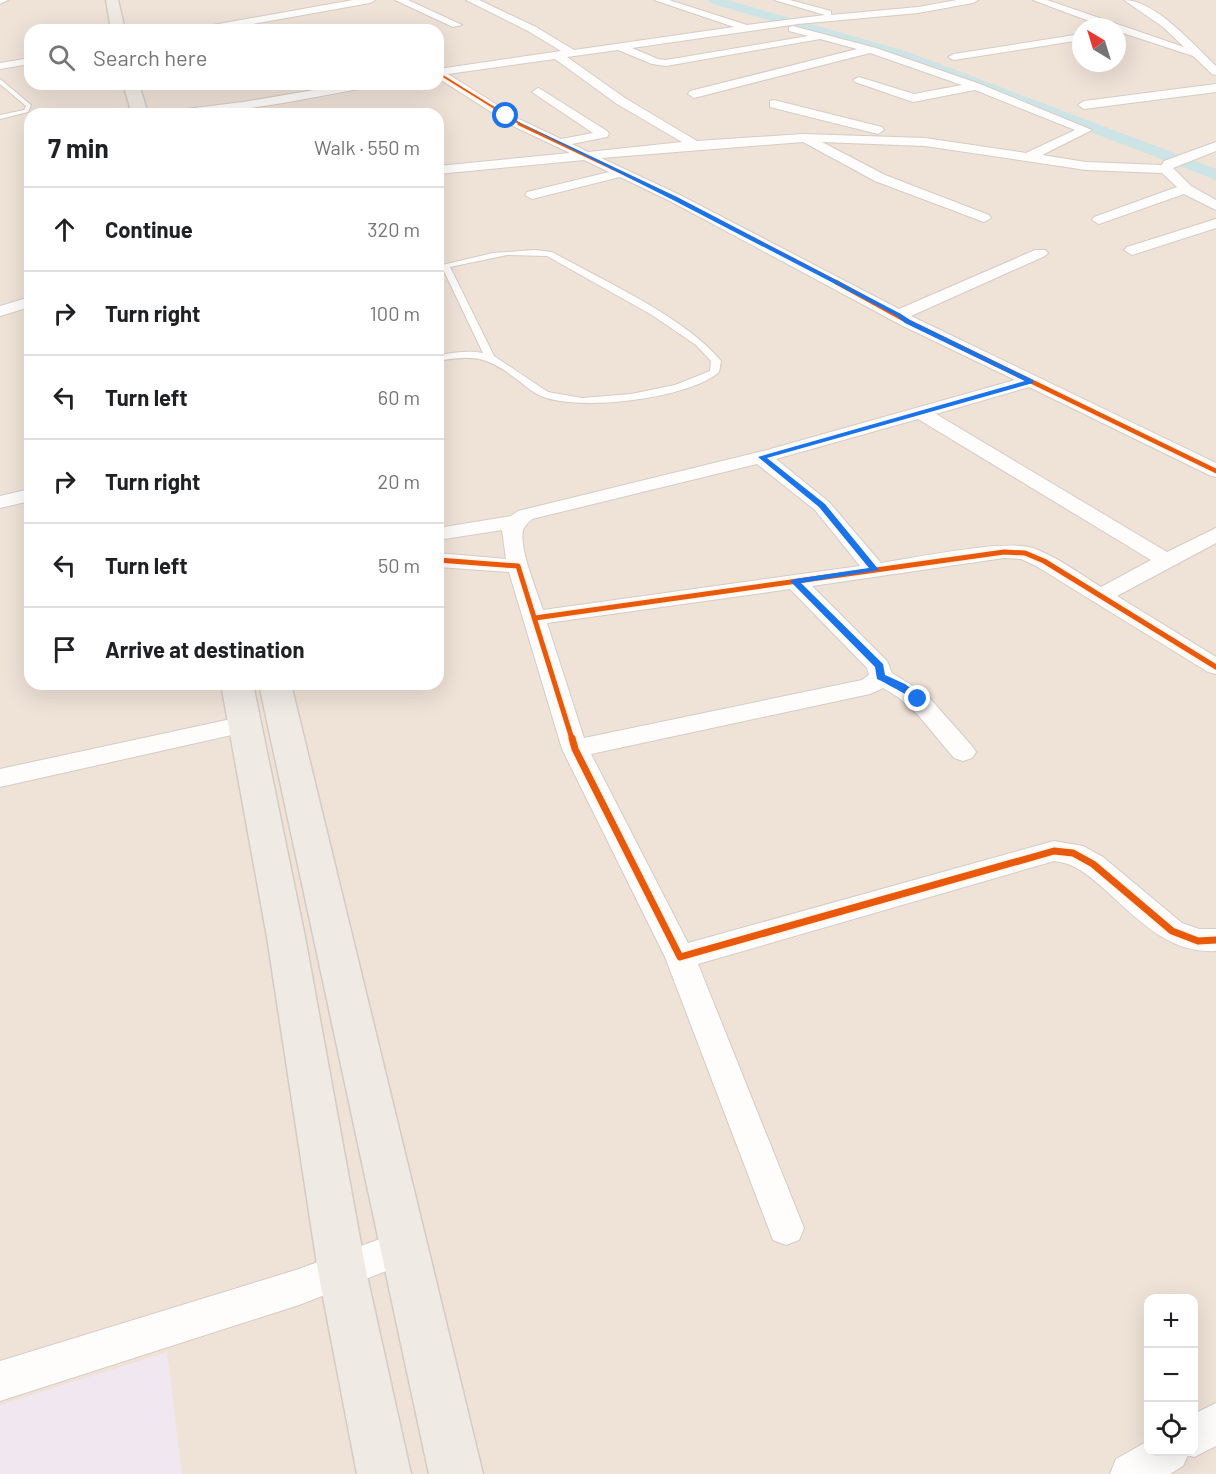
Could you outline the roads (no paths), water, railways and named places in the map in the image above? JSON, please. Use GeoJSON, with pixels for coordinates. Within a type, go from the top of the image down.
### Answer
{"type":"FeatureCollection","features":[{"type":"Feature","properties":{"kind":"highway"},"geometry":{"type":"LineString","coordinates":[[100,0],[104,24]]}},
{"type":"Feature","properties":{"kind":"highway"},"geometry":{"type":"LineString","coordinates":[[112,0],[117,24]]}},
{"type":"Feature","properties":{"kind":"highway"},"geometry":{"type":"LineString","coordinates":[[119,90],[124,108]]}},
{"type":"Feature","properties":{"kind":"highway"},"geometry":{"type":"LineString","coordinates":[[133,90],[138,108]]}},
{"type":"Feature","properties":{"kind":"highway"},"geometry":{"type":"LineString","coordinates":[[238,690],[286,937],[342,1271],[384,1474]]}},
{"type":"Feature","properties":{"kind":"highway"},"geometry":{"type":"LineString","coordinates":[[276,690],[456,1474]]}},
{"type":"Feature","properties":{"kind":"street"},"geometry":{"type":"LineString","coordinates":[[236,24],[370,0]]}},
{"type":"Feature","properties":{"kind":"street"},"geometry":{"type":"LineString","coordinates":[[400,0],[457,24]]}},
{"type":"Feature","properties":{"kind":"street"},"geometry":{"type":"LineString","coordinates":[[471,0],[532,29],[570,52]]}},
{"type":"Feature","properties":{"kind":"street"},"geometry":{"type":"LineString","coordinates":[[659,0],[748,28]]}},
{"type":"Feature","properties":{"kind":"street"},"geometry":{"type":"LineString","coordinates":[[778,0],[841,17]]}},
{"type":"Feature","properties":{"kind":"street"},"geometry":{"type":"LineString","coordinates":[[444,71],[798,21],[918,10],[973,0]]}},
{"type":"Feature","properties":{"kind":"street"},"geometry":{"type":"LineString","coordinates":[[1038,0],[1088,18]]}},
{"type":"Feature","properties":{"kind":"street"},"geometry":{"type":"LineString","coordinates":[[1131,1],[1149,0]]}},
{"type":"Feature","properties":{"kind":"street"},"geometry":{"type":"LineString","coordinates":[[1131,1],[1167,25],[1216,72]]}},
{"type":"Feature","properties":{"kind":"street"},"geometry":{"type":"LineString","coordinates":[[778,24],[872,50],[976,86],[1086,130],[1028,157]]}},
{"type":"Feature","properties":{"kind":"street"},"geometry":{"type":"LineString","coordinates":[[1126,31],[1198,57],[1216,57]]}},
{"type":"Feature","properties":{"kind":"street"},"geometry":{"type":"LineString","coordinates":[[618,46],[656,62],[666,63],[822,36]]}},
{"type":"Feature","properties":{"kind":"street"},"geometry":{"type":"LineString","coordinates":[[954,57],[1072,38]]}},
{"type":"Feature","properties":{"kind":"street"},"geometry":{"type":"LineString","coordinates":[[694,94],[787,69],[872,50]]}},
{"type":"Feature","properties":{"kind":"street"},"geometry":{"type":"LineString","coordinates":[[556,54],[621,101],[695,145]]}},
{"type":"Feature","properties":{"kind":"street"},"geometry":{"type":"LineString","coordinates":[[0,66],[24,61]]}},
{"type":"Feature","properties":{"kind":"street"},"geometry":{"type":"LineString","coordinates":[[444,76],[517,123],[675,198],[907,321],[1216,471]]}},
{"type":"Feature","properties":{"kind":"street"},"geometry":{"type":"LineString","coordinates":[[859,80],[913,98],[976,86]]}},
{"type":"Feature","properties":{"kind":"street"},"geometry":{"type":"LineString","coordinates":[[1084,105],[1216,88]]}},
{"type":"Feature","properties":{"kind":"street"},"geometry":{"type":"LineString","coordinates":[[227,108],[335,90]]}},
{"type":"Feature","properties":{"kind":"street"},"geometry":{"type":"LineString","coordinates":[[538,92],[603,134],[556,142]]}},
{"type":"Feature","properties":{"kind":"street"},"geometry":{"type":"LineString","coordinates":[[774,104],[853,123],[900,140]]}},
{"type":"Feature","properties":{"kind":"street"},"geometry":{"type":"LineString","coordinates":[[803,138],[880,178],[984,218]]}},
{"type":"Feature","properties":{"kind":"street"},"geometry":{"type":"LineString","coordinates":[[444,169],[695,145],[803,138],[900,140],[1086,166],[1168,166],[1216,146]]}},
{"type":"Feature","properties":{"kind":"street"},"geometry":{"type":"LineString","coordinates":[[1201,151],[1216,157]]}},
{"type":"Feature","properties":{"kind":"street"},"geometry":{"type":"LineString","coordinates":[[1168,166],[1186,189],[1216,206]]}},
{"type":"Feature","properties":{"kind":"street"},"geometry":{"type":"LineString","coordinates":[[532,195],[621,173]]}},
{"type":"Feature","properties":{"kind":"street"},"geometry":{"type":"LineString","coordinates":[[1099,220],[1155,198],[1186,189]]}},
{"type":"Feature","properties":{"kind":"street"},"geometry":{"type":"LineString","coordinates":[[1132,250],[1216,223]]}},
{"type":"Feature","properties":{"kind":"street"},"geometry":{"type":"LineString","coordinates":[[899,315],[1040,253]]}},
{"type":"Feature","properties":{"kind":"street"},"geometry":{"type":"LineString","coordinates":[[0,311],[24,304]]}},
{"type":"Feature","properties":{"kind":"street"},"geometry":{"type":"LineString","coordinates":[[444,533],[514,522],[525,515],[761,457],[1031,381]]}},
{"type":"Feature","properties":{"kind":"street"},"geometry":{"type":"LineString","coordinates":[[920,412],[1167,560]]}},
{"type":"Feature","properties":{"kind":"street"},"geometry":{"type":"LineString","coordinates":[[761,457],[822,506],[875,570]]}},
{"type":"Feature","properties":{"kind":"street"},"geometry":{"type":"LineString","coordinates":[[0,502],[24,496]]}},
{"type":"Feature","properties":{"kind":"street"},"geometry":{"type":"LineString","coordinates":[[514,522],[511,530],[518,566],[575,749],[680,957],[786,1228]]}},
{"type":"Feature","properties":{"kind":"street"},"geometry":{"type":"LineString","coordinates":[[1101,596],[1216,534]]}},
{"type":"Feature","properties":{"kind":"street"},"geometry":{"type":"LineString","coordinates":[[535,618],[1004,552],[1025,553],[1044,561],[1216,667]]}},
{"type":"Feature","properties":{"kind":"street"},"geometry":{"type":"LineString","coordinates":[[444,560],[518,566]]}},
{"type":"Feature","properties":{"kind":"street"},"geometry":{"type":"LineString","coordinates":[[795,581],[879,666],[880,677]]}},
{"type":"Feature","properties":{"kind":"street"},"geometry":{"type":"LineString","coordinates":[[575,749],[843,693],[870,686],[880,677]]}},
{"type":"Feature","properties":{"kind":"street"},"geometry":{"type":"LineString","coordinates":[[880,677],[902,686],[918,699],[963,752]]}},
{"type":"Feature","properties":{"kind":"street"},"geometry":{"type":"LineString","coordinates":[[0,778],[245,724]]}},
{"type":"Feature","properties":{"kind":"street"},"geometry":{"type":"LineString","coordinates":[[680,957],[1054,851],[1073,853],[1093,864],[1172,931],[1198,941],[1216,940]]}},
{"type":"Feature","properties":{"kind":"street"},"geometry":{"type":"LineString","coordinates":[[0,1381],[288,1291],[404,1247]]}},
{"type":"Feature","properties":{"kind":"street"},"geometry":{"type":"LineString","coordinates":[[1198,1434],[1216,1423]]}},
{"type":"Feature","properties":{"kind":"street"},"geometry":{"type":"LineString","coordinates":[[1131,1474],[1162,1456]]}},
{"type":"Feature","properties":{"kind":"lane"},"geometry":{"type":"LineString","coordinates":[[0,81],[29,106],[28,108]]}},
{"type":"Feature","properties":{"kind":"lane"},"geometry":{"type":"LineString","coordinates":[[0,117],[24,111]]}},
{"type":"Feature","properties":{"kind":"lane"},"geometry":{"type":"LineString","coordinates":[[444,267],[515,252],[535,251],[549,254],[655,313],[699,343],[717,361],[714,372],[703,379],[666,390],[610,400],[567,400],[540,392],[490,357],[476,354],[444,357]]}},
{"type":"Feature","properties":{"kind":"lane"},"geometry":{"type":"LineString","coordinates":[[444,271],[490,357]]}},
{"type":"Feature","properties":{"kind":"waterway"},"geometry":{"type":"LineString","coordinates":[[714,0],[900,54],[1216,175]]}}]}
